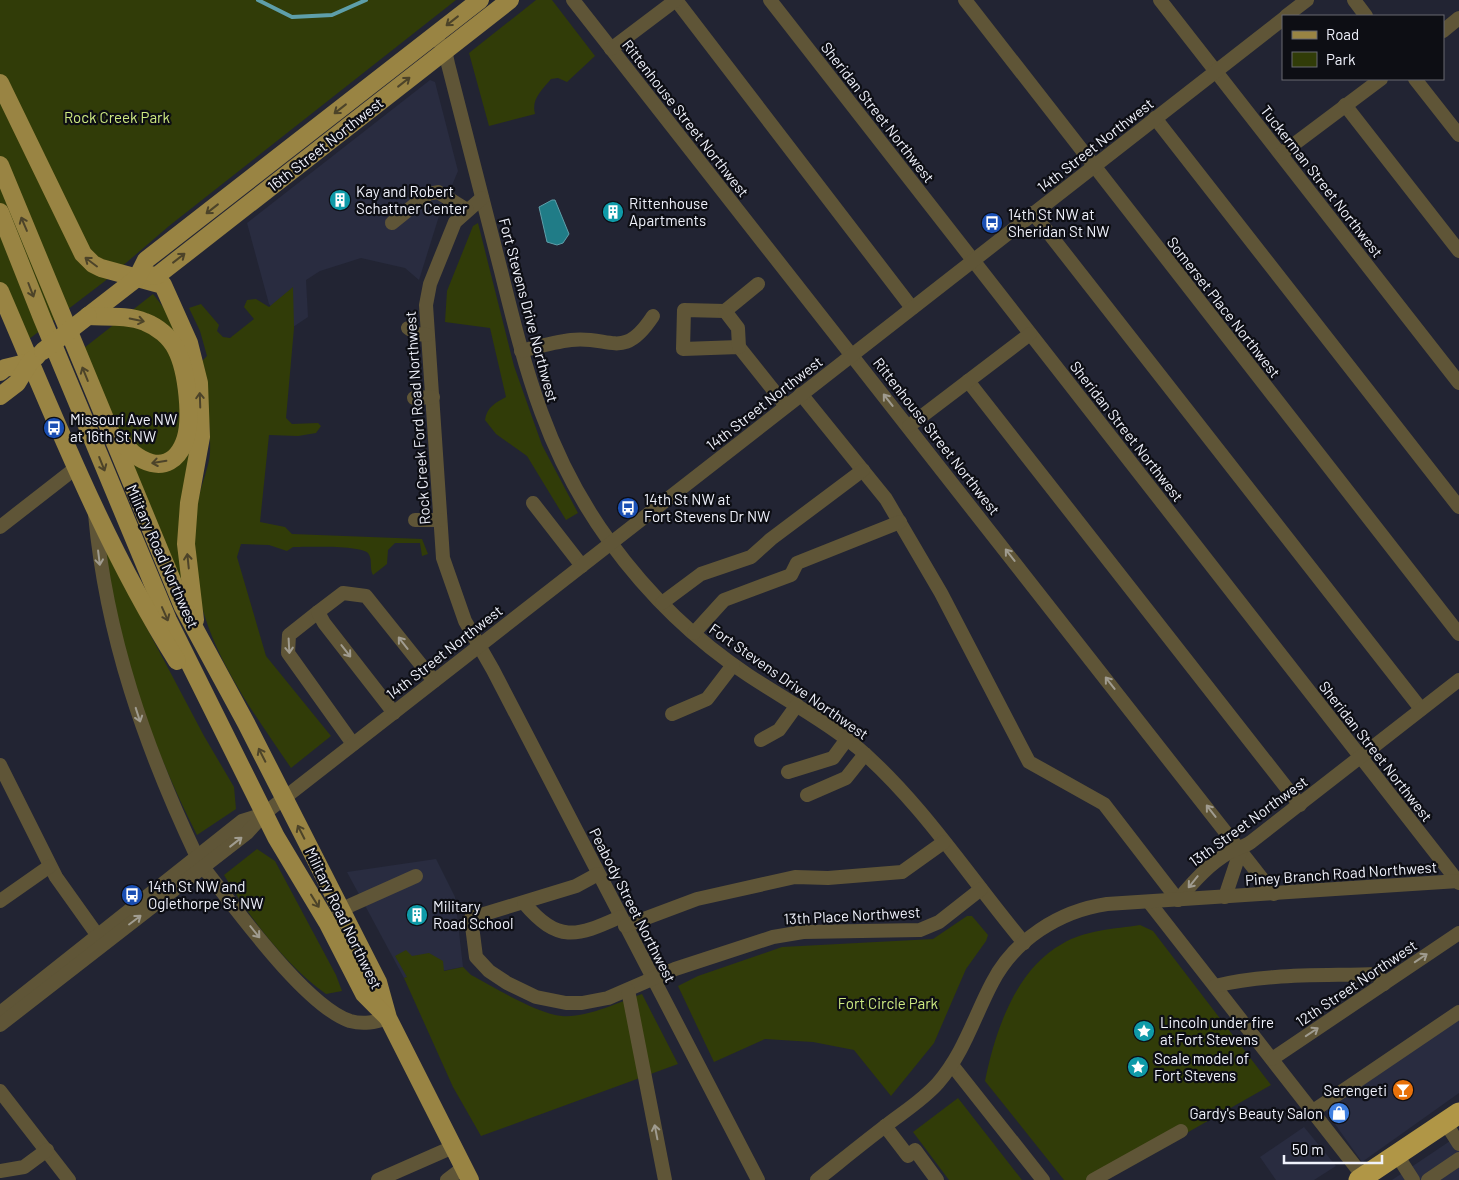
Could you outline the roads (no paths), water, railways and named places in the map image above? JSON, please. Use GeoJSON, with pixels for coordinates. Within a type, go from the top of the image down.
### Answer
{"type":"FeatureCollection","features":[{"type":"Feature","properties":{"kind":"highway"},"geometry":{"type":"LineString","coordinates":[[1363,1179],[1452,1118]]}},
{"type":"Feature","properties":{"kind":"main road","name":"16th Street Northwest"},"geometry":{"type":"LineString","coordinates":[[0,396],[16,383],[36,357],[137,278],[146,260],[480,0]]}},
{"type":"Feature","properties":{"kind":"main road","name":"16th Street Northwest"},"geometry":{"type":"LineString","coordinates":[[137,278],[158,275],[510,0]]}},
{"type":"Feature","properties":{"kind":"main road"},"geometry":{"type":"LineString","coordinates":[[0,83],[83,254],[97,266],[158,282],[165,288],[190,343],[199,383],[201,437],[189,503],[186,544],[194,618],[202,643]]}},
{"type":"Feature","properties":{"kind":"main road","name":"Military Road Northwest"},"geometry":{"type":"LineString","coordinates":[[0,165],[182,607],[284,798],[378,982],[388,1018]]}},
{"type":"Feature","properties":{"kind":"main road","name":"Military Road Northwest"},"geometry":{"type":"LineString","coordinates":[[0,212],[168,620],[265,813],[327,922],[364,994],[388,1018]]}},
{"type":"Feature","properties":{"kind":"main road"},"geometry":{"type":"LineString","coordinates":[[0,291],[36,357],[77,467],[95,509],[144,608],[226,737]]}},
{"type":"Feature","properties":{"kind":"main road"},"geometry":{"type":"LineString","coordinates":[[88,316],[128,318],[145,321],[158,329],[172,342],[180,358],[186,387],[187,429],[183,446],[163,463],[142,461],[130,452],[100,409]]}},
{"type":"Feature","properties":{"kind":"main road","name":"16th Street Northwest"},"geometry":{"type":"LineString","coordinates":[[0,372],[5,368],[36,357]]}},
{"type":"Feature","properties":{"kind":"main road"},"geometry":{"type":"LineString","coordinates":[[388,1018],[467,1174]]}},
{"type":"Feature","properties":{"kind":"street","name":"Rittenhouse Street Northwest"},"geometry":{"type":"LineString","coordinates":[[573,0],[1241,849],[1274,894]]}},
{"type":"Feature","properties":{"kind":"street"},"geometry":{"type":"LineString","coordinates":[[611,49],[676,0],[912,308]]}},
{"type":"Feature","properties":{"kind":"street","name":"Somerset Place Northwest"},"geometry":{"type":"LineString","coordinates":[[965,0],[1459,634]]}},
{"type":"Feature","properties":{"kind":"street","name":"Tuckerman Street Northwest"},"geometry":{"type":"LineString","coordinates":[[1160,0],[1459,383]]}},
{"type":"Feature","properties":{"kind":"street"},"geometry":{"type":"LineString","coordinates":[[1287,15],[1307,0]]}},
{"type":"Feature","properties":{"kind":"street"},"geometry":{"type":"LineString","coordinates":[[1354,0],[1365,15]]}},
{"type":"Feature","properties":{"kind":"street","name":"Sheridan Street Northwest"},"geometry":{"type":"LineString","coordinates":[[774,2],[1030,334],[1459,882]]}},
{"type":"Feature","properties":{"kind":"street"},"geometry":{"type":"LineString","coordinates":[[1444,30],[1459,18]]}},
{"type":"Feature","properties":{"kind":"street","name":"14th Street Northwest"},"geometry":{"type":"LineString","coordinates":[[0,1013],[100,940],[200,862],[242,820],[265,813],[1282,20]]}},
{"type":"Feature","properties":{"kind":"street","name":"Fort Stevens Drive Northwest"},"geometry":{"type":"LineString","coordinates":[[434,36],[445,50],[521,351],[538,407],[555,447],[580,495],[611,543],[662,603],[694,633],[733,665],[797,705],[864,754],[905,794],[1024,942]]}},
{"type":"Feature","properties":{"kind":"street"},"geometry":{"type":"LineString","coordinates":[[1281,154],[1380,80]]}},
{"type":"Feature","properties":{"kind":"street"},"geometry":{"type":"LineString","coordinates":[[1416,80],[1459,135]]}},
{"type":"Feature","properties":{"kind":"street"},"geometry":{"type":"LineString","coordinates":[[1345,106],[1459,251]]}},
{"type":"Feature","properties":{"kind":"street"},"geometry":{"type":"LineString","coordinates":[[1155,118],[1459,507]]}},
{"type":"Feature","properties":{"kind":"street"},"geometry":{"type":"LineString","coordinates":[[392,223],[428,194],[438,192],[467,210]]}},
{"type":"Feature","properties":{"kind":"street","name":"Rock Creek Ford Road Northwest"},"geometry":{"type":"LineString","coordinates":[[479,646],[466,621],[443,558],[426,310],[430,284],[455,222],[482,198]]}},
{"type":"Feature","properties":{"kind":"street"},"geometry":{"type":"LineString","coordinates":[[1033,213],[1422,709]]}},
{"type":"Feature","properties":{"kind":"street"},"geometry":{"type":"LineString","coordinates":[[739,347],[684,349],[684,310],[725,311],[758,284]]}},
{"type":"Feature","properties":{"kind":"street"},"geometry":{"type":"LineString","coordinates":[[725,311],[738,328],[739,347],[786,406]]}},
{"type":"Feature","properties":{"kind":"street"},"geometry":{"type":"LineString","coordinates":[[521,351],[572,339],[618,345],[641,335],[653,316]]}},
{"type":"Feature","properties":{"kind":"street"},"geometry":{"type":"LineString","coordinates":[[408,328],[417,334],[427,335]]}},
{"type":"Feature","properties":{"kind":"street"},"geometry":{"type":"LineString","coordinates":[[909,426],[1030,334]]}},
{"type":"Feature","properties":{"kind":"street"},"geometry":{"type":"LineString","coordinates":[[968,381],[1300,805]]}},
{"type":"Feature","properties":{"kind":"street"},"geometry":{"type":"LineString","coordinates":[[801,394],[886,498],[945,601],[1029,762],[1104,804],[1178,900]]}},
{"type":"Feature","properties":{"kind":"street"},"geometry":{"type":"LineString","coordinates":[[414,398],[433,397]]}},
{"type":"Feature","properties":{"kind":"street"},"geometry":{"type":"LineString","coordinates":[[0,527],[77,467]]}},
{"type":"Feature","properties":{"kind":"street"},"geometry":{"type":"LineString","coordinates":[[662,603],[701,574],[751,557],[771,539],[863,470]]}},
{"type":"Feature","properties":{"kind":"street"},"geometry":{"type":"LineString","coordinates":[[533,503],[582,566]]}},
{"type":"Feature","properties":{"kind":"street"},"geometry":{"type":"LineString","coordinates":[[95,509],[102,574],[125,676],[153,759],[200,862],[264,944],[315,998],[350,1021],[370,1023],[388,1018]]}},
{"type":"Feature","properties":{"kind":"street"},"geometry":{"type":"LineString","coordinates":[[415,520],[440,520]]}},
{"type":"Feature","properties":{"kind":"street"},"geometry":{"type":"LineString","coordinates":[[694,633],[715,607],[724,600],[791,575],[797,563],[900,522]]}},
{"type":"Feature","properties":{"kind":"street"},"geometry":{"type":"LineString","coordinates":[[354,744],[288,653],[289,635],[318,612],[344,593],[366,596],[434,681]]}},
{"type":"Feature","properties":{"kind":"street"},"geometry":{"type":"LineString","coordinates":[[318,612],[324,623],[394,712]]}},
{"type":"Feature","properties":{"kind":"street","name":"Peabody Street Northwest"},"geometry":{"type":"LineString","coordinates":[[479,646],[758,1180]]}},
{"type":"Feature","properties":{"kind":"street"},"geometry":{"type":"LineString","coordinates":[[672,714],[707,699],[733,665]]}},
{"type":"Feature","properties":{"kind":"street","name":"13th Street Northwest"},"geometry":{"type":"LineString","coordinates":[[1178,900],[1200,873],[1232,850],[1241,849],[1459,680]]}},
{"type":"Feature","properties":{"kind":"street"},"geometry":{"type":"LineString","coordinates":[[761,740],[779,730],[797,705]]}},
{"type":"Feature","properties":{"kind":"street"},"geometry":{"type":"LineString","coordinates":[[788,772],[833,758],[847,740]]}},
{"type":"Feature","properties":{"kind":"street"},"geometry":{"type":"LineString","coordinates":[[807,795],[846,778],[864,754]]}},
{"type":"Feature","properties":{"kind":"street"},"geometry":{"type":"LineString","coordinates":[[0,765],[50,866],[69,897],[100,940]]}},
{"type":"Feature","properties":{"kind":"street"},"geometry":{"type":"LineString","coordinates":[[598,874],[576,886],[524,903],[537,919],[564,933],[577,934],[697,900],[795,877],[828,878],[902,872],[944,842]]}},
{"type":"Feature","properties":{"kind":"street"},"geometry":{"type":"LineString","coordinates":[[817,1180],[931,1090],[952,1064],[965,1043],[994,979],[1007,959],[1024,942],[1047,925],[1082,910],[1107,904],[1225,897],[1241,849]]}},
{"type":"Feature","properties":{"kind":"street"},"geometry":{"type":"LineString","coordinates":[[0,901],[50,866]]}},
{"type":"Feature","properties":{"kind":"street"},"geometry":{"type":"LineString","coordinates":[[340,910],[416,876]]}},
{"type":"Feature","properties":{"kind":"street","name":"Piney Branch Road Northwest"},"geometry":{"type":"LineString","coordinates":[[1225,897],[1459,882]]}},
{"type":"Feature","properties":{"kind":"street","name":"13th Place Northwest"},"geometry":{"type":"LineString","coordinates":[[524,903],[471,918],[476,957],[481,965],[523,991],[550,1001],[566,1003],[596,1001],[628,990],[652,978],[684,966],[784,934],[920,930],[939,922],[981,889]]}},
{"type":"Feature","properties":{"kind":"street"},"geometry":{"type":"LineString","coordinates":[[1149,902],[1363,1179]]}},
{"type":"Feature","properties":{"kind":"street","name":"12th Street Northwest"},"geometry":{"type":"LineString","coordinates":[[1272,1059],[1459,933]]}},
{"type":"Feature","properties":{"kind":"street","name":"14th Street Northwest"},"geometry":{"type":"LineString","coordinates":[[0,1025],[100,940]]}},
{"type":"Feature","properties":{"kind":"street"},"geometry":{"type":"LineString","coordinates":[[1215,986],[1232,982],[1273,978],[1377,974],[1384,984]]}},
{"type":"Feature","properties":{"kind":"street"},"geometry":{"type":"LineString","coordinates":[[628,990],[665,1180]]}},
{"type":"Feature","properties":{"kind":"street"},"geometry":{"type":"LineString","coordinates":[[1312,1112],[1459,1012]]}},
{"type":"Feature","properties":{"kind":"street"},"geometry":{"type":"LineString","coordinates":[[952,1064],[1043,1180]]}},
{"type":"Feature","properties":{"kind":"street"},"geometry":{"type":"LineString","coordinates":[[0,1091],[69,1180]]}},
{"type":"Feature","properties":{"kind":"street"},"geometry":{"type":"LineString","coordinates":[[1452,1118],[1459,1144]]}},
{"type":"Feature","properties":{"kind":"street"},"geometry":{"type":"LineString","coordinates":[[886,1126],[908,1156],[915,1150],[938,1180]]}},
{"type":"Feature","properties":{"kind":"street"},"geometry":{"type":"LineString","coordinates":[[1093,1180],[1181,1131]]}},
{"type":"Feature","properties":{"kind":"street"},"geometry":{"type":"LineString","coordinates":[[378,1180],[453,1147]]}},
{"type":"Feature","properties":{"kind":"street"},"geometry":{"type":"LineString","coordinates":[[0,1171],[24,1167],[46,1150]]}},
{"type":"Feature","properties":{"kind":"street"},"geometry":{"type":"LineString","coordinates":[[1397,1155],[1412,1180]]}},
{"type":"Feature","properties":{"kind":"street"},"geometry":{"type":"LineString","coordinates":[[1428,1180],[1459,1159]]}},
{"type":"Feature","properties":{"kind":"street"},"geometry":{"type":"LineString","coordinates":[[448,1180],[467,1174]]}},
{"type":"Feature","properties":{"kind":"water"},"geometry":{"type":"Polygon","coordinates":[[[555,200],[569,234],[563,243],[557,245],[547,242],[539,207],[555,200]]]}},
{"type":"Feature","properties":{"kind":"waterway"},"geometry":{"type":"LineString","coordinates":[[258,0],[292,17],[332,15],[366,0]]}},
{"type":"Feature","properties":{"kind":"place","name":"Kay and Robert Schattner Center"},"geometry":{"type":"Point","coordinates":[340,200]}},
{"type":"Feature","properties":{"kind":"place","name":"Rittenhouse Apartments"},"geometry":{"type":"Point","coordinates":[613,212]}},
{"type":"Feature","properties":{"kind":"place","name":"14th St NW at Sheridan St NW"},"geometry":{"type":"Point","coordinates":[992,223]}},
{"type":"Feature","properties":{"kind":"place","name":"Missouri Ave NW at 16th St NW"},"geometry":{"type":"Point","coordinates":[54,428]}},
{"type":"Feature","properties":{"kind":"place","name":"14th St NW at Fort Stevens Dr NW"},"geometry":{"type":"Point","coordinates":[628,508]}},
{"type":"Feature","properties":{"kind":"place","name":"14th St NW and Oglethorpe St NW"},"geometry":{"type":"Point","coordinates":[132,895]}},
{"type":"Feature","properties":{"kind":"place","name":"Military Road School"},"geometry":{"type":"Point","coordinates":[417,915]}},
{"type":"Feature","properties":{"kind":"place","name":"Lincoln under fire at Fort Stevens"},"geometry":{"type":"Point","coordinates":[1144,1031]}},
{"type":"Feature","properties":{"kind":"place","name":"Scale model of Fort Stevens"},"geometry":{"type":"Point","coordinates":[1138,1067]}},
{"type":"Feature","properties":{"kind":"place","name":"Serengeti"},"geometry":{"type":"Point","coordinates":[1403,1090]}},
{"type":"Feature","properties":{"kind":"place","name":"Gardy's Beauty Salon"},"geometry":{"type":"Point","coordinates":[1339,1113]}},
{"type":"Feature","properties":{"kind":"park label","name":"Rock Creek Park"},"geometry":{"type":"Point","coordinates":[117,117]}},
{"type":"Feature","properties":{"kind":"park label","name":"Fort Circle Park"},"geometry":{"type":"Point","coordinates":[888,1003]}}]}
